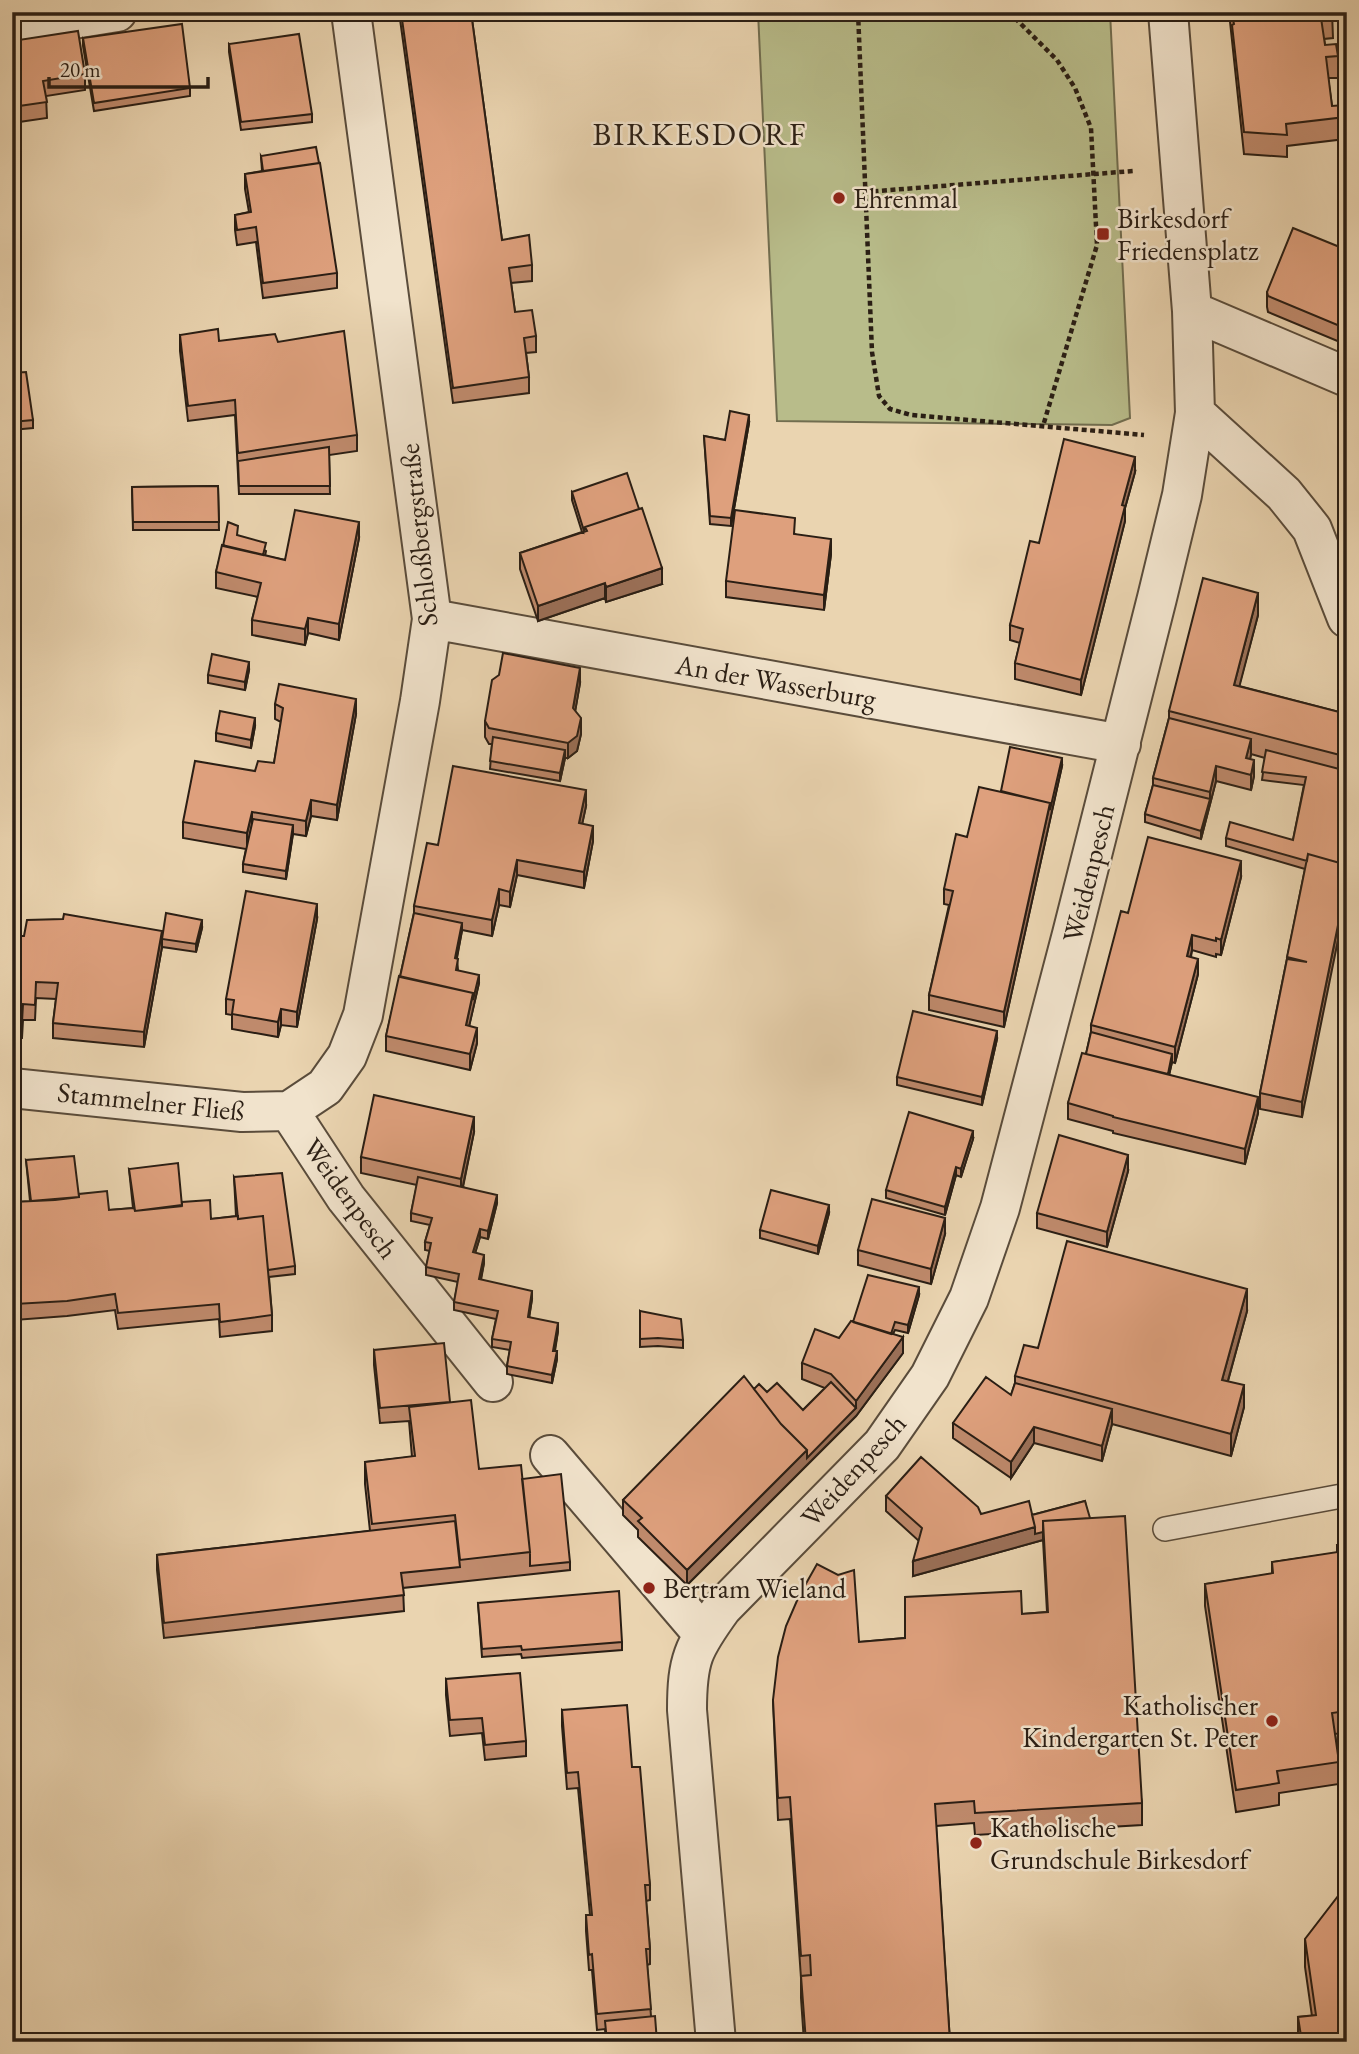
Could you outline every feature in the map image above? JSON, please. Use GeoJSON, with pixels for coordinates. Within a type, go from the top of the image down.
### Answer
{"type":"FeatureCollection","features":[{"type":"Feature","properties":{"kind":"street"},"geometry":{"type":"LineString","coordinates":[[12,29],[117,12]]}},
{"type":"Feature","properties":{"kind":"street","name":"Schloßbergstraße"},"geometry":{"type":"LineString","coordinates":[[289,1111],[325,1087],[347,1056],[363,1015],[420,701],[432,620],[351,12]]}},
{"type":"Feature","properties":{"kind":"street","name":"Weidenpesch"},"geometry":{"type":"LineString","coordinates":[[716,2042],[687,1710],[687,1682],[691,1657],[703,1634],[722,1608],[882,1445],[930,1376],[969,1298],[1000,1208],[1121,744],[1182,495],[1193,426],[1192,311],[1168,12]]}},
{"type":"Feature","properties":{"kind":"street"},"geometry":{"type":"LineString","coordinates":[[1192,311],[1347,377]]}},
{"type":"Feature","properties":{"kind":"street"},"geometry":{"type":"LineString","coordinates":[[1193,426],[1284,494],[1312,529],[1347,618]]}},
{"type":"Feature","properties":{"kind":"street","name":"An der Wasserburg"},"geometry":{"type":"LineString","coordinates":[[432,620],[1121,744]]}},
{"type":"Feature","properties":{"kind":"street","name":"Stammelner Fließ"},"geometry":{"type":"LineString","coordinates":[[12,1088],[242,1112],[289,1111]]}},
{"type":"Feature","properties":{"kind":"street","name":"Weidenpesch"},"geometry":{"type":"LineString","coordinates":[[289,1111],[346,1198],[493,1382]]}},
{"type":"Feature","properties":{"kind":"street"},"geometry":{"type":"LineString","coordinates":[[550,1455],[703,1634]]}},
{"type":"Feature","properties":{"kind":"lane"},"geometry":{"type":"LineString","coordinates":[[1165,1528],[1347,1495]]}},
{"type":"Feature","properties":{"kind":"path"},"geometry":{"type":"LineString","coordinates":[[858,12],[872,352],[879,396],[890,409],[911,415],[1043,426],[1193,426]]}},
{"type":"Feature","properties":{"kind":"path"},"geometry":{"type":"LineString","coordinates":[[1009,12],[1057,60],[1075,88],[1091,128],[1097,245],[1043,426]]}},
{"type":"Feature","properties":{"kind":"path"},"geometry":{"type":"LineString","coordinates":[[865,192],[1181,167]]}},
{"type":"Feature","properties":{"kind":"green space"},"geometry":{"type":"Polygon","coordinates":[[[758,12],[1110,12],[1130,418],[1112,425],[777,421],[758,12]]]}},
{"type":"Feature","properties":{"kind":"building"},"geometry":{"type":"Polygon","coordinates":[[[401,12],[471,12],[502,240],[529,235],[532,265],[509,268],[515,312],[532,310],[536,336],[524,338],[529,377],[453,388],[401,12]]]}},
{"type":"Feature","properties":{"kind":"building"},"geometry":{"type":"Polygon","coordinates":[[[1231,12],[1332,12],[1333,17],[1321,18],[1325,45],[1336,44],[1338,56],[1326,57],[1332,106],[1344,105],[1345,117],[1286,124],[1287,135],[1244,132],[1231,12]]]}},
{"type":"Feature","properties":{"kind":"building"},"geometry":{"type":"Polygon","coordinates":[[[182,24],[190,88],[94,103],[83,38],[182,24]]]}},
{"type":"Feature","properties":{"kind":"building"},"geometry":{"type":"Polygon","coordinates":[[[78,31],[85,74],[43,81],[47,102],[12,107],[12,41],[78,31]]]}},
{"type":"Feature","properties":{"kind":"building"},"geometry":{"type":"Polygon","coordinates":[[[299,34],[312,114],[241,122],[229,44],[299,34]]]}},
{"type":"Feature","properties":{"kind":"building"},"geometry":{"type":"Polygon","coordinates":[[[316,147],[319,163],[263,171],[261,156],[316,147]]]}},
{"type":"Feature","properties":{"kind":"building"},"geometry":{"type":"Polygon","coordinates":[[[320,163],[337,273],[263,283],[256,227],[237,230],[235,215],[251,212],[245,174],[320,163]]]}},
{"type":"Feature","properties":{"kind":"building"},"geometry":{"type":"Polygon","coordinates":[[[1293,228],[1347,250],[1347,329],[1268,296],[1267,292],[1293,228]]]}},
{"type":"Feature","properties":{"kind":"building"},"geometry":{"type":"Polygon","coordinates":[[[218,329],[219,341],[275,334],[278,342],[344,331],[357,435],[238,453],[235,400],[188,406],[180,335],[218,329]]]}},
{"type":"Feature","properties":{"kind":"building"},"geometry":{"type":"Polygon","coordinates":[[[26,372],[33,420],[12,422],[12,373],[26,372]]]}},
{"type":"Feature","properties":{"kind":"building"},"geometry":{"type":"Polygon","coordinates":[[[730,411],[749,415],[731,518],[710,516],[704,436],[725,440],[730,411]]]}},
{"type":"Feature","properties":{"kind":"building"},"geometry":{"type":"Polygon","coordinates":[[[1064,439],[1135,457],[1081,680],[1015,663],[1023,629],[1010,625],[1030,541],[1039,543],[1064,439]]]}},
{"type":"Feature","properties":{"kind":"building"},"geometry":{"type":"Polygon","coordinates":[[[329,447],[330,486],[239,486],[238,461],[329,447]]]}},
{"type":"Feature","properties":{"kind":"building"},"geometry":{"type":"Polygon","coordinates":[[[627,473],[639,509],[585,527],[584,531],[572,492],[627,473]]]}},
{"type":"Feature","properties":{"kind":"building"},"geometry":{"type":"Polygon","coordinates":[[[218,486],[219,522],[133,522],[132,487],[218,486]]]}},
{"type":"Feature","properties":{"kind":"building"},"geometry":{"type":"Polygon","coordinates":[[[1344,495],[1347,495],[1347,520],[1340,505],[1344,495]]]}},
{"type":"Feature","properties":{"kind":"building"},"geometry":{"type":"Polygon","coordinates":[[[642,508],[662,568],[606,587],[605,583],[538,606],[520,553],[587,531],[585,527],[642,508]]]}},
{"type":"Feature","properties":{"kind":"building"},"geometry":{"type":"Polygon","coordinates":[[[295,510],[359,522],[339,624],[308,618],[305,629],[252,620],[261,583],[216,572],[222,545],[285,560],[295,510]]]}},
{"type":"Feature","properties":{"kind":"building"},"geometry":{"type":"Polygon","coordinates":[[[735,510],[795,518],[794,534],[831,539],[824,595],[726,581],[735,510]]]}},
{"type":"Feature","properties":{"kind":"building"},"geometry":{"type":"Polygon","coordinates":[[[228,522],[238,526],[237,535],[266,543],[263,555],[223,546],[228,522]]]}},
{"type":"Feature","properties":{"kind":"building"},"geometry":{"type":"Polygon","coordinates":[[[1203,578],[1258,593],[1234,685],[1347,714],[1347,729],[1340,755],[1169,711],[1203,578]]]}},
{"type":"Feature","properties":{"kind":"building"},"geometry":{"type":"Polygon","coordinates":[[[503,653],[580,668],[573,708],[581,718],[577,736],[568,743],[489,728],[485,721],[492,680],[499,675],[503,653]]]}},
{"type":"Feature","properties":{"kind":"building"},"geometry":{"type":"Polygon","coordinates":[[[212,654],[249,662],[245,682],[208,675],[212,654]]]}},
{"type":"Feature","properties":{"kind":"building"},"geometry":{"type":"Polygon","coordinates":[[[279,684],[356,699],[337,805],[311,800],[306,821],[252,812],[247,833],[183,822],[195,761],[255,771],[258,761],[274,763],[283,708],[275,704],[279,684]]]}},
{"type":"Feature","properties":{"kind":"building"},"geometry":{"type":"Polygon","coordinates":[[[220,711],[255,718],[251,740],[216,733],[220,711]]]}},
{"type":"Feature","properties":{"kind":"building"},"geometry":{"type":"Polygon","coordinates":[[[1169,718],[1251,739],[1246,758],[1254,760],[1251,775],[1216,766],[1210,792],[1153,778],[1169,718]]]}},
{"type":"Feature","properties":{"kind":"building"},"geometry":{"type":"Polygon","coordinates":[[[493,737],[565,750],[560,773],[490,761],[493,737]]]}},
{"type":"Feature","properties":{"kind":"building"},"geometry":{"type":"Polygon","coordinates":[[[1010,747],[1062,758],[1050,810],[1050,803],[1001,791],[1010,747]]]}},
{"type":"Feature","properties":{"kind":"building"},"geometry":{"type":"Polygon","coordinates":[[[1266,750],[1347,771],[1347,865],[1308,854],[1307,861],[1226,838],[1230,822],[1293,840],[1306,777],[1262,772],[1266,750]]]}},
{"type":"Feature","properties":{"kind":"building"},"geometry":{"type":"Polygon","coordinates":[[[453,766],[586,790],[579,823],[593,826],[584,872],[517,860],[510,892],[499,889],[492,920],[414,906],[427,843],[438,845],[453,766]]]}},
{"type":"Feature","properties":{"kind":"building"},"geometry":{"type":"Polygon","coordinates":[[[1153,785],[1210,799],[1201,831],[1145,814],[1153,785]]]}},
{"type":"Feature","properties":{"kind":"building"},"geometry":{"type":"Polygon","coordinates":[[[979,787],[1050,803],[1004,1012],[929,995],[953,891],[944,889],[956,834],[967,837],[979,787]]]}},
{"type":"Feature","properties":{"kind":"building"},"geometry":{"type":"Polygon","coordinates":[[[253,819],[293,825],[286,871],[243,864],[253,819]]]}},
{"type":"Feature","properties":{"kind":"building"},"geometry":{"type":"Polygon","coordinates":[[[1148,837],[1241,861],[1221,940],[1192,935],[1187,956],[1198,959],[1175,1047],[1091,1025],[1121,911],[1128,913],[1148,837]]]}},
{"type":"Feature","properties":{"kind":"building"},"geometry":{"type":"Polygon","coordinates":[[[1308,854],[1347,865],[1347,881],[1302,1102],[1260,1093],[1287,959],[1307,962],[1287,957],[1308,854]]]}},
{"type":"Feature","properties":{"kind":"building"},"geometry":{"type":"Polygon","coordinates":[[[246,891],[317,904],[297,1012],[281,1009],[278,1022],[232,1014],[234,1000],[226,999],[246,891]]]}},
{"type":"Feature","properties":{"kind":"building"},"geometry":{"type":"Polygon","coordinates":[[[166,913],[202,920],[196,944],[162,939],[166,913]]]}},
{"type":"Feature","properties":{"kind":"building"},"geometry":{"type":"Polygon","coordinates":[[[414,913],[462,923],[455,958],[458,959],[456,970],[479,975],[473,1000],[473,993],[400,977],[414,913]]]}},
{"type":"Feature","properties":{"kind":"building"},"geometry":{"type":"Polygon","coordinates":[[[64,914],[162,931],[144,1032],[53,1023],[58,983],[36,982],[35,1005],[23,1004],[22,1022],[12,1022],[12,936],[24,936],[27,920],[63,919],[64,914]]]}},
{"type":"Feature","properties":{"kind":"building"},"geometry":{"type":"Polygon","coordinates":[[[399,976],[473,993],[466,1025],[477,1028],[470,1054],[386,1036],[399,976]]]}},
{"type":"Feature","properties":{"kind":"building"},"geometry":{"type":"Polygon","coordinates":[[[913,1011],[997,1031],[982,1097],[897,1077],[913,1011]]]}},
{"type":"Feature","properties":{"kind":"building"},"geometry":{"type":"Polygon","coordinates":[[[1091,1032],[1172,1054],[1168,1074],[1086,1054],[1091,1032]]]}},
{"type":"Feature","properties":{"kind":"building"},"geometry":{"type":"Polygon","coordinates":[[[1082,1053],[1258,1097],[1245,1149],[1113,1117],[1068,1103],[1082,1053]]]}},
{"type":"Feature","properties":{"kind":"building"},"geometry":{"type":"Polygon","coordinates":[[[374,1095],[474,1117],[461,1179],[361,1157],[374,1095]]]}},
{"type":"Feature","properties":{"kind":"building"},"geometry":{"type":"Polygon","coordinates":[[[909,1112],[973,1131],[961,1169],[956,1167],[945,1207],[886,1190],[909,1112]]]}},
{"type":"Feature","properties":{"kind":"building"},"geometry":{"type":"Polygon","coordinates":[[[1059,1135],[1128,1155],[1107,1232],[1037,1213],[1059,1135]]]}},
{"type":"Feature","properties":{"kind":"building"},"geometry":{"type":"Polygon","coordinates":[[[74,1156],[79,1197],[31,1201],[26,1160],[74,1156]]]}},
{"type":"Feature","properties":{"kind":"building"},"geometry":{"type":"Polygon","coordinates":[[[178,1163],[182,1206],[135,1211],[129,1169],[178,1163]]]}},
{"type":"Feature","properties":{"kind":"building"},"geometry":{"type":"Polygon","coordinates":[[[282,1173],[295,1266],[268,1270],[263,1216],[238,1219],[234,1177],[282,1173]]]}},
{"type":"Feature","properties":{"kind":"building"},"geometry":{"type":"Polygon","coordinates":[[[418,1177],[497,1195],[488,1231],[480,1229],[473,1252],[484,1255],[479,1279],[532,1291],[528,1317],[558,1323],[553,1351],[557,1351],[552,1375],[507,1366],[511,1342],[492,1339],[498,1311],[454,1302],[459,1274],[426,1267],[431,1243],[425,1242],[432,1218],[411,1213],[418,1177]]]}},
{"type":"Feature","properties":{"kind":"building"},"geometry":{"type":"Polygon","coordinates":[[[771,1190],[829,1205],[818,1246],[760,1230],[771,1190]]]}},
{"type":"Feature","properties":{"kind":"building"},"geometry":{"type":"Polygon","coordinates":[[[107,1191],[109,1210],[134,1208],[135,1211],[210,1200],[211,1219],[263,1216],[272,1315],[220,1322],[219,1304],[118,1313],[115,1294],[67,1301],[15,1304],[12,1288],[12,1202],[55,1200],[107,1191]]]}},
{"type":"Feature","properties":{"kind":"building"},"geometry":{"type":"Polygon","coordinates":[[[872,1199],[945,1218],[931,1269],[858,1250],[872,1199]]]}},
{"type":"Feature","properties":{"kind":"building"},"geometry":{"type":"Polygon","coordinates":[[[1067,1241],[1247,1289],[1222,1380],[1244,1385],[1231,1434],[1015,1376],[1024,1345],[1038,1348],[1067,1241]]]}},
{"type":"Feature","properties":{"kind":"building"},"geometry":{"type":"Polygon","coordinates":[[[868,1275],[919,1287],[908,1325],[895,1322],[891,1334],[853,1322],[868,1275]]]}},
{"type":"Feature","properties":{"kind":"building"},"geometry":{"type":"Polygon","coordinates":[[[640,1311],[681,1319],[683,1340],[640,1339],[640,1311]]]}},
{"type":"Feature","properties":{"kind":"building"},"geometry":{"type":"Polygon","coordinates":[[[851,1321],[903,1337],[856,1401],[831,1374],[802,1363],[815,1329],[839,1338],[851,1321]]]}},
{"type":"Feature","properties":{"kind":"building"},"geometry":{"type":"Polygon","coordinates":[[[444,1343],[450,1402],[380,1408],[374,1350],[444,1343]]]}},
{"type":"Feature","properties":{"kind":"building"},"geometry":{"type":"Polygon","coordinates":[[[744,1376],[781,1424],[807,1450],[687,1570],[638,1521],[642,1518],[623,1500],[744,1376]]]}},
{"type":"Feature","properties":{"kind":"building"},"geometry":{"type":"Polygon","coordinates":[[[986,1377],[1011,1395],[1015,1383],[1112,1409],[1102,1446],[1034,1427],[1011,1462],[953,1423],[986,1377]]]}},
{"type":"Feature","properties":{"kind":"building"},"geometry":{"type":"Polygon","coordinates":[[[831,1382],[856,1408],[807,1458],[807,1450],[781,1424],[754,1389],[759,1384],[767,1392],[777,1383],[803,1410],[831,1382]]]}},
{"type":"Feature","properties":{"kind":"building"},"geometry":{"type":"Polygon","coordinates":[[[471,1400],[479,1469],[521,1465],[530,1552],[460,1560],[455,1515],[372,1524],[365,1462],[415,1456],[409,1407],[471,1400]]]}},
{"type":"Feature","properties":{"kind":"building"},"geometry":{"type":"Polygon","coordinates":[[[921,1457],[978,1507],[981,1514],[1029,1501],[1035,1527],[913,1561],[922,1528],[886,1496],[921,1457]]]}},
{"type":"Feature","properties":{"kind":"building"},"geometry":{"type":"Polygon","coordinates":[[[561,1474],[570,1562],[530,1566],[522,1479],[561,1474]]]}},
{"type":"Feature","properties":{"kind":"building"},"geometry":{"type":"Polygon","coordinates":[[[1085,1501],[1090,1518],[1043,1521],[1043,1532],[1035,1534],[1032,1515],[1085,1501]]]}},
{"type":"Feature","properties":{"kind":"building"},"geometry":{"type":"Polygon","coordinates":[[[1125,1516],[1142,1803],[975,1813],[974,1801],[935,1804],[950,2042],[806,2042],[801,1976],[811,1975],[810,1955],[801,1956],[790,1797],[778,1798],[773,1700],[778,1657],[786,1626],[817,1564],[838,1575],[854,1570],[859,1642],[905,1638],[905,1597],[1021,1591],[1022,1614],[1048,1612],[1043,1521],[1125,1516]]]}},
{"type":"Feature","properties":{"kind":"building"},"geometry":{"type":"Polygon","coordinates":[[[455,1521],[460,1567],[401,1573],[404,1595],[164,1623],[157,1555],[455,1521]]]}},
{"type":"Feature","properties":{"kind":"building"},"geometry":{"type":"Polygon","coordinates":[[[1347,1543],[1347,1660],[1340,1661],[1346,1711],[1332,1713],[1339,1762],[1277,1771],[1279,1783],[1236,1790],[1205,1584],[1273,1573],[1272,1562],[1338,1552],[1337,1545],[1347,1543]]]}},
{"type":"Feature","properties":{"kind":"building"},"geometry":{"type":"Polygon","coordinates":[[[619,1591],[622,1642],[522,1650],[521,1646],[482,1649],[478,1603],[619,1591]]]}},
{"type":"Feature","properties":{"kind":"building"},"geometry":{"type":"Polygon","coordinates":[[[520,1673],[526,1741],[485,1745],[482,1718],[450,1720],[446,1679],[520,1673]]]}},
{"type":"Feature","properties":{"kind":"building"},"geometry":{"type":"Polygon","coordinates":[[[627,1705],[632,1767],[640,1767],[650,1885],[645,1885],[651,2009],[597,2014],[592,1954],[589,1955],[586,1915],[592,1915],[578,1772],[567,1773],[562,1710],[627,1705]]]}},
{"type":"Feature","properties":{"kind":"building"},"geometry":{"type":"Polygon","coordinates":[[[1345,1887],[1347,2042],[1302,2042],[1298,2017],[1316,2015],[1305,1939],[1345,1887]]]}},
{"type":"Feature","properties":{"kind":"building"},"geometry":{"type":"Polygon","coordinates":[[[655,2016],[657,2042],[607,2042],[605,2021],[655,2016]]]}},
{"type":"Feature","properties":{"kind":"place","name":"Ehrenmal"},"geometry":{"type":"Point","coordinates":[839,198]}},
{"type":"Feature","properties":{"kind":"place","name":"Birkesdorf Friedensplatz"},"geometry":{"type":"Point","coordinates":[1103,234]}},
{"type":"Feature","properties":{"kind":"place","name":"Bertram Wieland"},"geometry":{"type":"Point","coordinates":[649,1588]}},
{"type":"Feature","properties":{"kind":"place","name":"Katholischer Kindergarten St. Peter"},"geometry":{"type":"Point","coordinates":[1272,1721]}},
{"type":"Feature","properties":{"kind":"place","name":"Katholische Grundschule Birkesdorf"},"geometry":{"type":"Point","coordinates":[976,1843]}},
{"type":"Feature","properties":{"kind":"district","name":"BIRKESDORF"},"geometry":{"type":"Point","coordinates":[700,134]}}]}
